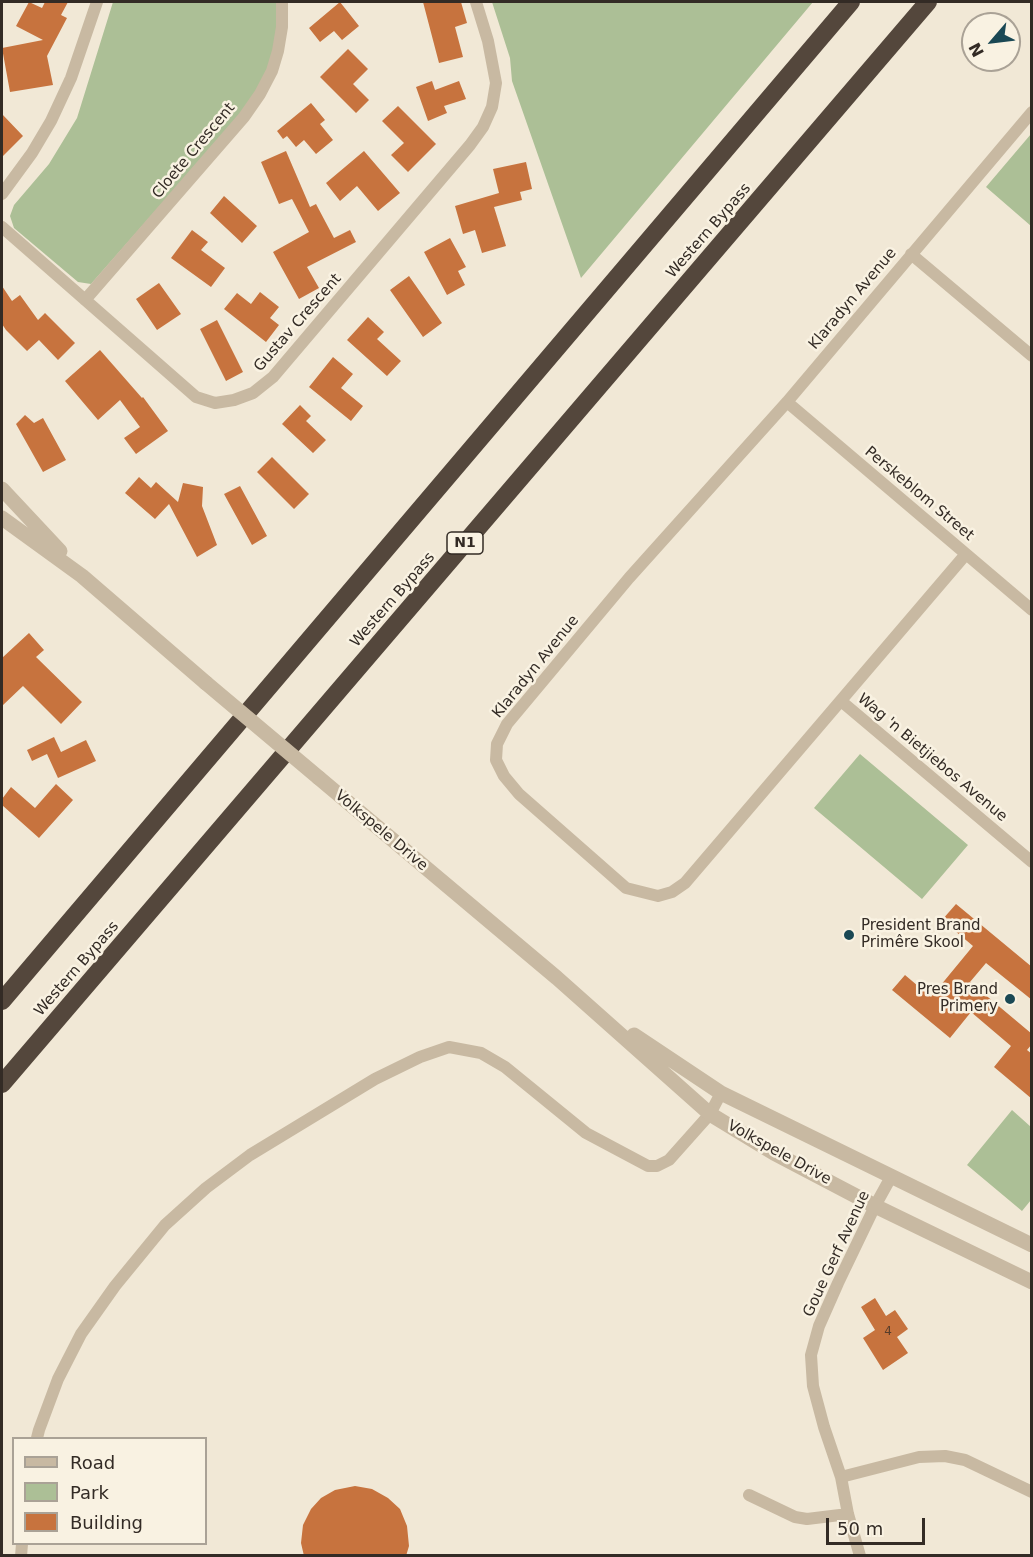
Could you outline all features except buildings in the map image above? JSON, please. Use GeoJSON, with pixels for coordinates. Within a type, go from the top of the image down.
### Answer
{"type":"FeatureCollection","features":[{"type":"Feature","properties":{"kind":"highway"},"geometry":{"type":"LineString","coordinates":[[2,1001],[851,2]]}},
{"type":"Feature","properties":{"kind":"highway","name":"Western Bypass"},"geometry":{"type":"LineString","coordinates":[[2,1084],[928,2]]}},
{"type":"Feature","properties":{"kind":"street"},"geometry":{"type":"LineString","coordinates":[[2,194],[32,153],[51,121],[70,78],[97,2]]}},
{"type":"Feature","properties":{"kind":"street","name":"Cloete Crescent"},"geometry":{"type":"LineString","coordinates":[[85,300],[244,117],[261,94],[278,51],[282,27],[282,2]]}},
{"type":"Feature","properties":{"kind":"street","name":"Gustav Crescent"},"geometry":{"type":"LineString","coordinates":[[2,227],[196,397],[215,403],[234,400],[253,393],[273,377],[470,146],[483,127],[492,107],[496,83],[488,41],[476,2]]}},
{"type":"Feature","properties":{"kind":"street","name":"Klaradyn Avenue"},"geometry":{"type":"LineString","coordinates":[[966,554],[685,883],[672,892],[658,896],[626,888],[519,794],[504,776],[496,760],[497,744],[507,724],[629,579],[787,402],[1032,112]]}},
{"type":"Feature","properties":{"kind":"street"},"geometry":{"type":"LineString","coordinates":[[911,254],[1032,356]]}},
{"type":"Feature","properties":{"kind":"street","name":"Perskeblom Street"},"geometry":{"type":"LineString","coordinates":[[787,402],[1032,610]]}},
{"type":"Feature","properties":{"kind":"street"},"geometry":{"type":"LineString","coordinates":[[2,489],[82,576]]}},
{"type":"Feature","properties":{"kind":"street"},"geometry":{"type":"LineString","coordinates":[[2,518],[82,576]]}},
{"type":"Feature","properties":{"kind":"street","name":"Volkspele Drive"},"geometry":{"type":"LineString","coordinates":[[82,576],[557,978],[710,1114],[774,1153],[875,1206],[1032,1282]]}},
{"type":"Feature","properties":{"kind":"street","name":"Wag 'n Bietjiebos Avenue"},"geometry":{"type":"LineString","coordinates":[[842,701],[1032,862]]}},
{"type":"Feature","properties":{"kind":"street","name":"Volkspele Drive"},"geometry":{"type":"LineString","coordinates":[[557,978],[651,1047],[721,1093],[1032,1245]]}},
{"type":"Feature","properties":{"kind":"street"},"geometry":{"type":"LineString","coordinates":[[37,1437],[58,1379],[81,1334],[115,1286],[165,1225],[206,1188],[250,1155],[375,1079],[449,1047],[481,1053],[505,1067],[586,1133],[648,1166],[657,1167],[669,1160],[710,1114],[721,1093]]}},
{"type":"Feature","properties":{"kind":"street","name":"Goue Gerf Avenue"},"geometry":{"type":"LineString","coordinates":[[860,1556],[848,1514],[841,1477],[813,1386],[812,1355],[819,1326],[891,1177]]}},
{"type":"Feature","properties":{"kind":"street"},"geometry":{"type":"LineString","coordinates":[[841,1477],[919,1457],[945,1456],[965,1460],[1032,1492]]}},
{"type":"Feature","properties":{"kind":"street"},"geometry":{"type":"LineString","coordinates":[[748,1496],[795,1517],[807,1519],[848,1514]]}},
{"type":"Feature","properties":{"kind":"green space"},"geometry":{"type":"Polygon","coordinates":[[[113,2],[280,2],[273,63],[253,100],[91,284],[78,282],[14,228],[10,216],[14,205],[49,164],[77,118],[113,2]]]}},
{"type":"Feature","properties":{"kind":"green space"},"geometry":{"type":"Polygon","coordinates":[[[492,2],[813,2],[581,278],[512,81],[510,58],[492,2]]]}},
{"type":"Feature","properties":{"kind":"green space"},"geometry":{"type":"Polygon","coordinates":[[[1031,134],[1031,226],[986,187],[1031,134]]]}},
{"type":"Feature","properties":{"kind":"green space"},"geometry":{"type":"Polygon","coordinates":[[[860,754],[968,845],[922,899],[814,808],[860,754]]]}},
{"type":"Feature","properties":{"kind":"green space"},"geometry":{"type":"Polygon","coordinates":[[[1012,1110],[1031,1127],[1031,1200],[1022,1211],[967,1165],[1012,1110]]]}},
{"type":"Feature","properties":{"kind":"place","name":"President Brand Primêre Skool"},"geometry":{"type":"Point","coordinates":[849,935]}},
{"type":"Feature","properties":{"kind":"place","name":"Pres Brand Primery"},"geometry":{"type":"Point","coordinates":[1010,999]}}]}
